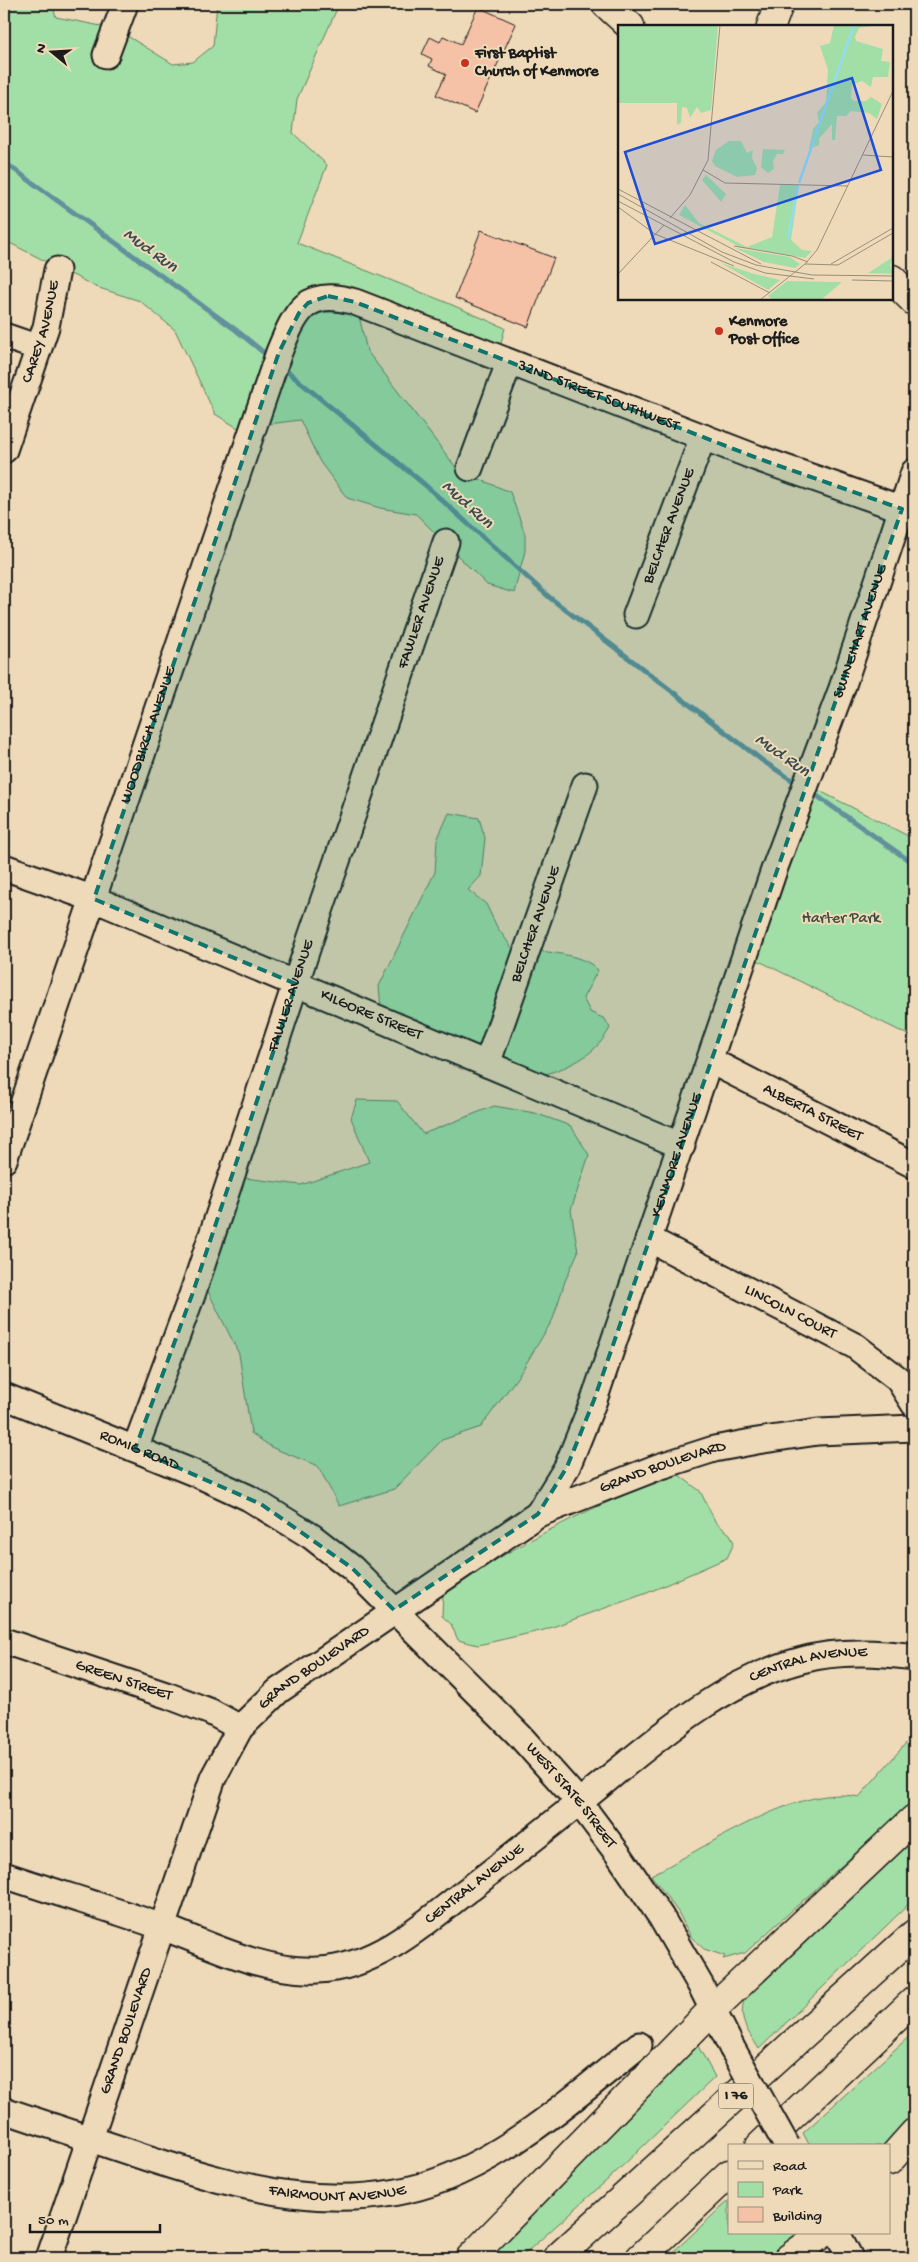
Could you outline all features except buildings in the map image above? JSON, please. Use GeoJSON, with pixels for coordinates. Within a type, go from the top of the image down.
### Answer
{"type":"FeatureCollection","features":[{"type":"Feature","properties":{"kind":"main road"},"geometry":{"type":"LineString","coordinates":[[606,4],[629,25]]}},
{"type":"Feature","properties":{"kind":"main road"},"geometry":{"type":"LineString","coordinates":[[771,25],[779,4]]}},
{"type":"Feature","properties":{"kind":"main road"},"geometry":{"type":"LineString","coordinates":[[893,280],[914,302]]}},
{"type":"Feature","properties":{"kind":"main road"},"geometry":{"type":"LineString","coordinates":[[470,2258],[713,2009],[914,1819]]}},
{"type":"Feature","properties":{"kind":"main road","name":"I 76"},"geometry":{"type":"LineString","coordinates":[[557,2258],[914,1934]]}},
{"type":"Feature","properties":{"kind":"main road"},"geometry":{"type":"LineString","coordinates":[[762,2144],[914,2001]]}},
{"type":"Feature","properties":{"kind":"main road"},"geometry":{"type":"LineString","coordinates":[[890,2160],[914,2133]]}},
{"type":"Feature","properties":{"kind":"main road"},"geometry":{"type":"LineString","coordinates":[[640,2258],[728,2175]]}},
{"type":"Feature","properties":{"kind":"main road"},"geometry":{"type":"LineString","coordinates":[[790,2258],[822,2234]]}},
{"type":"Feature","properties":{"kind":"street"},"geometry":{"type":"LineString","coordinates":[[106,55],[125,4]]}},
{"type":"Feature","properties":{"kind":"street","name":"CAREY AVENUE"},"geometry":{"type":"LineString","coordinates":[[4,450],[52,305],[57,270]]}},
{"type":"Feature","properties":{"kind":"street","name":"32ND STREET SOUTHWEST"},"geometry":{"type":"LineString","coordinates":[[299,313],[308,303],[319,298],[328,296],[339,297],[703,437],[902,508]]}},
{"type":"Feature","properties":{"kind":"street","name":"WOODBIRCH AVENUE"},"geometry":{"type":"LineString","coordinates":[[4,1160],[279,352],[289,326],[299,313]]}},
{"type":"Feature","properties":{"kind":"street"},"geometry":{"type":"LineString","coordinates":[[4,336],[39,348]]}},
{"type":"Feature","properties":{"kind":"street"},"geometry":{"type":"LineString","coordinates":[[470,468],[509,363]]}},
{"type":"Feature","properties":{"kind":"street","name":"BELCHER AVENUE"},"geometry":{"type":"LineString","coordinates":[[636,615],[703,437]]}},
{"type":"Feature","properties":{"kind":"street","name":"SWINEHART AVENUE"},"geometry":{"type":"LineString","coordinates":[[803,790],[842,688],[914,472]]}},
{"type":"Feature","properties":{"kind":"street","name":"FAWLER AVENUE"},"geometry":{"type":"LineString","coordinates":[[135,1449],[192,1295],[446,542]]}},
{"type":"Feature","properties":{"kind":"street","name":"BELCHER AVENUE"},"geometry":{"type":"LineString","coordinates":[[487,1064],[585,785]]}},
{"type":"Feature","properties":{"kind":"street","name":"KENMORE AVENUE"},"geometry":{"type":"LineString","coordinates":[[538,1514],[575,1451],[711,1062],[803,790]]}},
{"type":"Feature","properties":{"kind":"street","name":"KILGORE STREET"},"geometry":{"type":"LineString","coordinates":[[4,867],[94,899],[682,1146]]}},
{"type":"Feature","properties":{"kind":"street","name":"ALBERTA STREET"},"geometry":{"type":"LineString","coordinates":[[711,1062],[914,1165]]}},
{"type":"Feature","properties":{"kind":"street","name":"LINCOLN COURT"},"geometry":{"type":"LineString","coordinates":[[649,1240],[854,1346],[898,1380],[914,1404]]}},
{"type":"Feature","properties":{"kind":"street","name":"ROMIG ROAD"},"geometry":{"type":"LineString","coordinates":[[4,1396],[135,1449],[249,1498],[274,1512]]}},
{"type":"Feature","properties":{"kind":"street","name":"GRAND BOULEVARD"},"geometry":{"type":"LineString","coordinates":[[49,2258],[213,1778],[240,1728],[278,1691],[394,1610],[538,1514],[658,1467],[714,1449],[756,1440],[818,1432],[914,1428]]}},
{"type":"Feature","properties":{"kind":"street","name":"WEST STATE STREET"},"geometry":{"type":"LineString","coordinates":[[274,1512],[311,1536],[352,1568],[520,1736],[579,1802],[621,1858],[661,1917],[786,2144]]}},
{"type":"Feature","properties":{"kind":"street","name":"GREEN STREET"},"geometry":{"type":"LineString","coordinates":[[4,1641],[169,1696],[211,1712],[240,1728]]}},
{"type":"Feature","properties":{"kind":"street","name":"CENTRAL AVENUE"},"geometry":{"type":"LineString","coordinates":[[4,1875],[163,1927],[238,1956],[276,1966],[307,1971],[340,1968],[363,1960],[387,1948],[438,1913],[662,1735],[721,1694],[758,1676],[802,1660],[843,1653],[891,1654],[914,1657]]}},
{"type":"Feature","properties":{"kind":"street","name":"FAIRMOUNT AVENUE"},"geometry":{"type":"LineString","coordinates":[[4,2110],[212,2179],[270,2192],[309,2196],[386,2194],[442,2179],[479,2162],[510,2143],[640,2045]]}},
{"type":"Feature","properties":{"kind":"street"},"geometry":{"type":"LineString","coordinates":[[838,2234],[850,2258]]}},
{"type":"Feature","properties":{"kind":"highlighted area"},"geometry":{"type":"Polygon","coordinates":[[[328,296],[355,302],[757,458],[902,509],[594,1400],[567,1467],[538,1514],[394,1610],[352,1568],[261,1504],[135,1449],[192,1295],[296,984],[94,899],[279,352],[299,313],[308,303],[328,296]]]}},
{"type":"Feature","properties":{"kind":"green space"},"geometry":{"type":"Polygon","coordinates":[[[4,4],[52,4],[56,17],[116,29],[173,64],[193,62],[213,46],[217,4],[339,4],[297,99],[293,133],[327,165],[297,243],[443,301],[505,328],[497,358],[356,302],[367,351],[458,470],[510,492],[525,534],[525,551],[514,593],[487,585],[416,514],[380,508],[347,498],[320,462],[300,420],[238,428],[215,414],[175,330],[140,301],[96,287],[4,240],[4,4]]]}},
{"type":"Feature","properties":{"kind":"green space","name":"Harter Park"},"geometry":{"type":"Polygon","coordinates":[[[812,787],[914,839],[914,1038],[751,957],[812,787]]]}},
{"type":"Feature","properties":{"kind":"green space"},"geometry":{"type":"Polygon","coordinates":[[[449,813],[479,818],[485,838],[481,876],[468,890],[486,904],[497,927],[513,949],[570,956],[591,964],[598,970],[583,998],[590,1012],[605,1019],[610,1028],[596,1047],[588,1054],[558,1070],[536,1077],[381,1007],[379,986],[435,872],[437,840],[449,813]]]}},
{"type":"Feature","properties":{"kind":"green space"},"geometry":{"type":"Polygon","coordinates":[[[357,1100],[397,1101],[423,1134],[494,1106],[535,1113],[571,1126],[589,1155],[571,1210],[578,1252],[565,1281],[553,1319],[521,1372],[481,1427],[442,1440],[394,1489],[339,1506],[318,1466],[273,1448],[251,1433],[239,1354],[204,1283],[245,1178],[301,1185],[369,1162],[351,1118],[357,1100]]]}},
{"type":"Feature","properties":{"kind":"green space"},"geometry":{"type":"Polygon","coordinates":[[[679,1475],[700,1491],[716,1523],[730,1534],[734,1543],[727,1558],[647,1593],[544,1630],[478,1645],[458,1640],[451,1624],[442,1616],[443,1592],[528,1541],[587,1511],[679,1475]]]}},
{"type":"Feature","properties":{"kind":"green space"},"geometry":{"type":"Polygon","coordinates":[[[914,1734],[914,1800],[745,1953],[723,1959],[725,1956],[704,1949],[691,1937],[678,1912],[651,1875],[780,1808],[808,1799],[835,1795],[859,1797],[914,1734]]]}},
{"type":"Feature","properties":{"kind":"green space"},"geometry":{"type":"Polygon","coordinates":[[[914,1834],[914,1899],[759,2049],[744,2023],[742,2010],[746,1994],[914,1834]]]}},
{"type":"Feature","properties":{"kind":"green space"},"geometry":{"type":"Polygon","coordinates":[[[914,2032],[914,2118],[894,2142],[890,2145],[809,2144],[803,2133],[914,2032]]]}},
{"type":"Feature","properties":{"kind":"green space"},"geometry":{"type":"Polygon","coordinates":[[[698,2046],[715,2077],[614,2174],[520,2258],[479,2258],[686,2048],[698,2046]]]}},
{"type":"Feature","properties":{"kind":"green space"},"geometry":{"type":"Polygon","coordinates":[[[728,2201],[728,2234],[797,2234],[795,2243],[775,2258],[667,2258],[728,2201]]]}},
{"type":"Feature","properties":{"kind":"waterway","name":"Mud Run"},"geometry":{"type":"LineString","coordinates":[[4,162],[236,330],[269,357]]}},
{"type":"Feature","properties":{"kind":"waterway","name":"Mud Run"},"geometry":{"type":"LineString","coordinates":[[282,367],[424,484],[549,597],[763,761],[798,784]]}},
{"type":"Feature","properties":{"kind":"waterway","name":"Mud Run"},"geometry":{"type":"LineString","coordinates":[[810,791],[914,864]]}},
{"type":"Feature","properties":{"kind":"place","name":"First Baptist Church of Kenmore"},"geometry":{"type":"Point","coordinates":[465,63]}},
{"type":"Feature","properties":{"kind":"place","name":"Kenmore Post Office"},"geometry":{"type":"Point","coordinates":[719,331]}}]}
